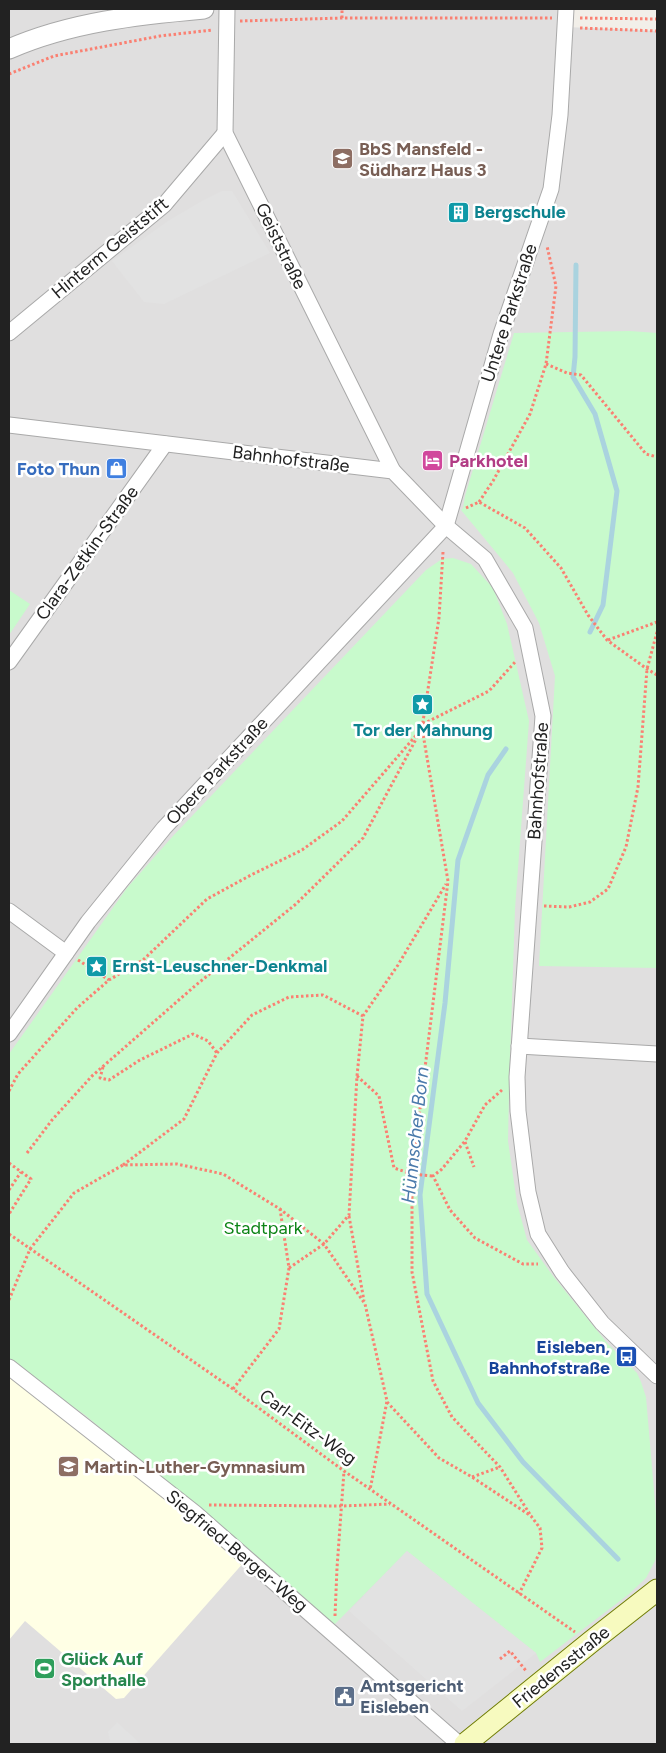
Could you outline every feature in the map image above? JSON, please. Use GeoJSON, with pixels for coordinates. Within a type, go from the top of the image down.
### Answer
{"type":"FeatureCollection","features":[{"type":"Feature","properties":{"kind":"main road","name":"Friedensstraße"},"geometry":{"type":"LineString","coordinates":[[465,1744],[657,1590]]}},
{"type":"Feature","properties":{"kind":"street"},"geometry":{"type":"LineString","coordinates":[[9,49],[64,29],[107,20],[137,15],[204,9]]}},
{"type":"Feature","properties":{"kind":"street","name":"Untere Parkstraße"},"geometry":{"type":"LineString","coordinates":[[446,526],[500,334],[551,189],[560,115],[563,18]]}},
{"type":"Feature","properties":{"kind":"street","name":"Geiststraße"},"geometry":{"type":"LineString","coordinates":[[228,20],[225,133],[393,471]]}},
{"type":"Feature","properties":{"kind":"street","name":"Hinterm Geiststift"},"geometry":{"type":"LineString","coordinates":[[9,333],[164,205],[225,133]]}},
{"type":"Feature","properties":{"kind":"street","name":"Bahnhofstraße"},"geometry":{"type":"LineString","coordinates":[[9,425],[393,471],[446,526],[485,559],[525,628],[543,716],[517,1077],[518,1111],[528,1192],[538,1234],[562,1272],[602,1322],[652,1372],[657,1390]]}},
{"type":"Feature","properties":{"kind":"street","name":"Clara-Zetkin-Straße"},"geometry":{"type":"LineString","coordinates":[[9,662],[165,444]]}},
{"type":"Feature","properties":{"kind":"street","name":"Obere Parkstraße"},"geometry":{"type":"LineString","coordinates":[[9,1034],[88,922],[164,828],[446,526]]}},
{"type":"Feature","properties":{"kind":"street"},"geometry":{"type":"LineString","coordinates":[[9,911],[66,953]]}},
{"type":"Feature","properties":{"kind":"street"},"geometry":{"type":"LineString","coordinates":[[519,1046],[657,1054]]}},
{"type":"Feature","properties":{"kind":"street","name":"Siegfried-Berger-Weg"},"geometry":{"type":"LineString","coordinates":[[9,1367],[185,1505],[459,1744]]}},
{"type":"Feature","properties":{"kind":"path"},"geometry":{"type":"LineString","coordinates":[[342,9],[342,18]]}},
{"type":"Feature","properties":{"kind":"path"},"geometry":{"type":"LineString","coordinates":[[9,74],[54,56],[160,36],[228,20],[342,18],[657,19]]}},
{"type":"Feature","properties":{"kind":"path"},"geometry":{"type":"LineString","coordinates":[[563,18],[657,31]]}},
{"type":"Feature","properties":{"kind":"path"},"geometry":{"type":"LineString","coordinates":[[446,526],[461,510],[479,502],[493,481],[530,414],[546,364],[556,286],[548,249],[538,225]]}},
{"type":"Feature","properties":{"kind":"path"},"geometry":{"type":"LineString","coordinates":[[546,364],[567,373],[581,375],[646,454],[657,458]]}},
{"type":"Feature","properties":{"kind":"path"},"geometry":{"type":"LineString","coordinates":[[479,502],[525,528],[560,568],[588,615],[607,640],[657,675]]}},
{"type":"Feature","properties":{"kind":"path"},"geometry":{"type":"LineString","coordinates":[[444,543],[439,618],[423,726],[448,881],[412,1174],[412,1272],[433,1381],[452,1417],[500,1467],[540,1528],[542,1548],[519,1594]]}},
{"type":"Feature","properties":{"kind":"path"},"geometry":{"type":"LineString","coordinates":[[607,640],[657,622]]}},
{"type":"Feature","properties":{"kind":"path"},"geometry":{"type":"LineString","coordinates":[[541,906],[569,907],[590,902],[608,889],[626,847],[638,786],[647,669],[657,632]]}},
{"type":"Feature","properties":{"kind":"path"},"geometry":{"type":"LineString","coordinates":[[9,1091],[18,1074],[78,1008],[109,980],[143,960],[207,899],[250,875],[302,850],[342,821],[423,726],[489,691],[529,646]]}},
{"type":"Feature","properties":{"kind":"path"},"geometry":{"type":"LineString","coordinates":[[27,1152],[52,1120],[92,1076],[196,985],[296,904],[364,838],[423,726]]}},
{"type":"Feature","properties":{"kind":"path"},"geometry":{"type":"LineString","coordinates":[[370,1490],[387,1401],[365,1304],[349,1216],[363,1016],[398,965],[448,881]]}},
{"type":"Feature","properties":{"kind":"path"},"geometry":{"type":"LineString","coordinates":[[66,953],[109,980]]}},
{"type":"Feature","properties":{"kind":"path"},"geometry":{"type":"LineString","coordinates":[[9,1300],[30,1249],[74,1193],[123,1165],[184,1119],[217,1053],[252,1015],[289,997],[323,995],[363,1016]]}},
{"type":"Feature","properties":{"kind":"path"},"geometry":{"type":"LineString","coordinates":[[103,1066],[100,1078],[109,1080],[140,1060],[193,1034],[208,1041],[217,1053]]}},
{"type":"Feature","properties":{"kind":"path"},"geometry":{"type":"LineString","coordinates":[[358,1076],[379,1096],[394,1168],[412,1174],[433,1176],[442,1169],[465,1141],[485,1105],[517,1077]]}},
{"type":"Feature","properties":{"kind":"path"},"geometry":{"type":"LineString","coordinates":[[465,1141],[474,1167]]}},
{"type":"Feature","properties":{"kind":"path"},"geometry":{"type":"LineString","coordinates":[[9,1163],[31,1179],[9,1214]]}},
{"type":"Feature","properties":{"kind":"path"},"geometry":{"type":"LineString","coordinates":[[123,1165],[178,1164],[223,1174],[280,1209],[324,1244],[365,1304]]}},
{"type":"Feature","properties":{"kind":"path"},"geometry":{"type":"LineString","coordinates":[[436,1182],[442,1169]]}},
{"type":"Feature","properties":{"kind":"path"},"geometry":{"type":"LineString","coordinates":[[9,1190],[22,1172]]}},
{"type":"Feature","properties":{"kind":"path"},"geometry":{"type":"LineString","coordinates":[[433,1176],[450,1210],[475,1238],[523,1264],[544,1264]]}},
{"type":"Feature","properties":{"kind":"path"},"geometry":{"type":"LineString","coordinates":[[233,1389],[279,1329],[289,1268],[280,1209]]}},
{"type":"Feature","properties":{"kind":"path"},"geometry":{"type":"LineString","coordinates":[[289,1268],[324,1244],[349,1216]]}},
{"type":"Feature","properties":{"kind":"path","name":"Carl-Eitz-Weg"},"geometry":{"type":"LineString","coordinates":[[9,1234],[233,1389],[344,1472],[577,1634],[592,1641]]}},
{"type":"Feature","properties":{"kind":"path"},"geometry":{"type":"LineString","coordinates":[[387,1401],[439,1458],[472,1477],[531,1516]]}},
{"type":"Feature","properties":{"kind":"path"},"geometry":{"type":"LineString","coordinates":[[472,1477],[500,1467]]}},
{"type":"Feature","properties":{"kind":"path"},"geometry":{"type":"LineString","coordinates":[[334,1634],[336,1574],[344,1472]]}},
{"type":"Feature","properties":{"kind":"path"},"geometry":{"type":"LineString","coordinates":[[185,1505],[342,1506],[391,1504]]}},
{"type":"Feature","properties":{"kind":"path"},"geometry":{"type":"LineString","coordinates":[[500,1659],[510,1651],[537,1685]]}},
{"type":"Feature","properties":{"kind":"shaded area"},"geometry":{"type":"Polygon","coordinates":[[[9,9],[566,9],[566,27],[657,31],[657,1744],[9,1744],[9,9]]]}},
{"type":"Feature","properties":{"kind":"shaded area"},"geometry":{"type":"Polygon","coordinates":[[[222,191],[232,191],[270,253],[164,304],[144,302],[112,261],[168,221],[222,191]]]}},
{"type":"Feature","properties":{"kind":"shaded area","name":"Martin-Luther-Gymnasium"},"geometry":{"type":"Polygon","coordinates":[[[9,1373],[245,1561],[124,1698],[116,1699],[25,1621],[9,1640],[9,1373]]]}},
{"type":"Feature","properties":{"kind":"shaded area"},"geometry":{"type":"Polygon","coordinates":[[[407,1551],[536,1653],[462,1711],[349,1611],[407,1551]]]}},
{"type":"Feature","properties":{"kind":"shaded area"},"geometry":{"type":"Polygon","coordinates":[[[117,1722],[141,1744],[108,1744],[110,1741],[108,1732],[117,1722]]]}},
{"type":"Feature","properties":{"kind":"green space"},"geometry":{"type":"Polygon","coordinates":[[[630,331],[657,333],[657,968],[539,966],[555,676],[539,623],[513,573],[461,510],[514,333],[630,331]]]}},
{"type":"Feature","properties":{"kind":"green space","name":"Stadtpark"},"geometry":{"type":"Polygon","coordinates":[[[453,558],[471,564],[493,588],[507,624],[529,721],[515,909],[509,1091],[508,1141],[517,1203],[527,1240],[553,1276],[608,1344],[637,1373],[641,1382],[646,1397],[657,1526],[655,1561],[646,1578],[629,1594],[540,1662],[536,1653],[407,1551],[333,1626],[266,1567],[85,1415],[9,1363],[9,1054],[127,888],[173,836],[426,570],[442,559],[453,558]]]}},
{"type":"Feature","properties":{"kind":"green space"},"geometry":{"type":"Polygon","coordinates":[[[9,590],[30,604],[9,635],[9,590]]]}},
{"type":"Feature","properties":{"kind":"waterway","name":"Hünnscher Born"},"geometry":{"type":"LineString","coordinates":[[576,265],[573,377],[595,414],[617,491],[603,605],[590,632]]}},
{"type":"Feature","properties":{"kind":"waterway","name":"Hünnscher Born"},"geometry":{"type":"LineString","coordinates":[[506,749],[488,775],[458,860],[445,1003],[420,1195],[427,1294],[478,1403],[523,1462],[618,1559]]}},
{"type":"Feature","properties":{"kind":"place","name":"BbS Mansfeld - Südharz Haus 3"},"geometry":{"type":"Point","coordinates":[343,159]}},
{"type":"Feature","properties":{"kind":"place","name":"Bergschule"},"geometry":{"type":"Point","coordinates":[458,212]}},
{"type":"Feature","properties":{"kind":"place","name":"Parkhotel"},"geometry":{"type":"Point","coordinates":[433,461]}},
{"type":"Feature","properties":{"kind":"place","name":"Foto Thun"},"geometry":{"type":"Point","coordinates":[116,469]}},
{"type":"Feature","properties":{"kind":"place","name":"Tor der Mahnung"},"geometry":{"type":"Point","coordinates":[423,705]}},
{"type":"Feature","properties":{"kind":"place","name":"Ernst-Leuschner-Denkmal"},"geometry":{"type":"Point","coordinates":[96,966]}},
{"type":"Feature","properties":{"kind":"place","name":"Eisleben, Bahnhofstraße"},"geometry":{"type":"Point","coordinates":[626,1357]}},
{"type":"Feature","properties":{"kind":"place","name":"Martin-Luther-Gymnasium"},"geometry":{"type":"Point","coordinates":[68,1467]}},
{"type":"Feature","properties":{"kind":"place","name":"Glück Auf Sporthalle"},"geometry":{"type":"Point","coordinates":[45,1669]}},
{"type":"Feature","properties":{"kind":"place","name":"Amtsgericht Eisleben"},"geometry":{"type":"Point","coordinates":[344,1696]}}]}
